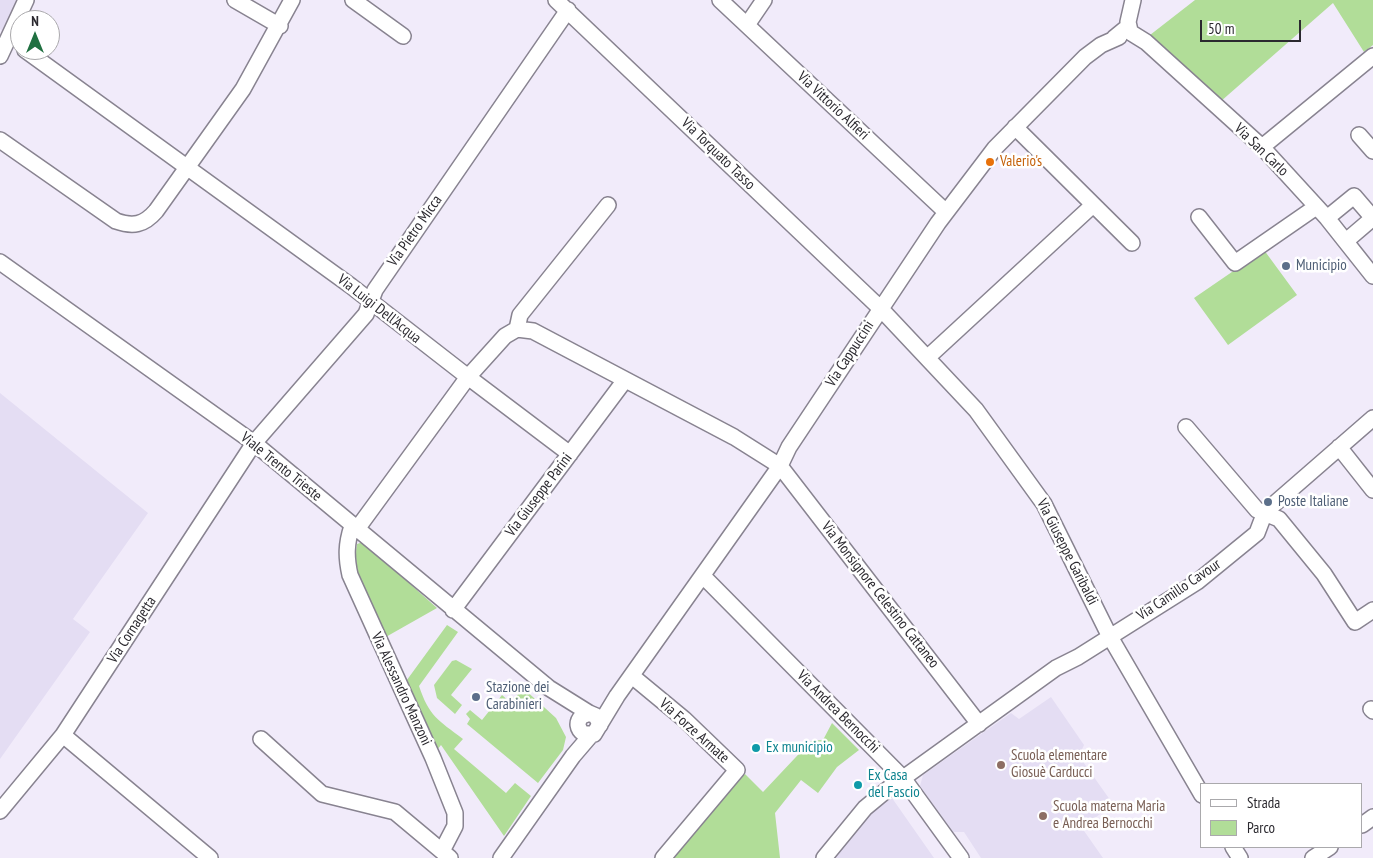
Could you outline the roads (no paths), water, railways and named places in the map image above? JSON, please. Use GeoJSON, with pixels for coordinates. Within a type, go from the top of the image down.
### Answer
{"type":"FeatureCollection","features":[{"type":"Feature","properties":{"kind":"street"},"geometry":{"type":"LineString","coordinates":[[0,56],[26,0]]}},
{"type":"Feature","properties":{"kind":"street"},"geometry":{"type":"LineString","coordinates":[[235,0],[280,26]]}},
{"type":"Feature","properties":{"kind":"street"},"geometry":{"type":"LineString","coordinates":[[0,140],[105,214],[126,224],[143,223],[150,219],[243,90],[280,26],[292,0]]}},
{"type":"Feature","properties":{"kind":"street"},"geometry":{"type":"LineString","coordinates":[[353,0],[403,36]]}},
{"type":"Feature","properties":{"kind":"street","name":"Via Torquato Tasso"},"geometry":{"type":"LineString","coordinates":[[556,0],[880,308]]}},
{"type":"Feature","properties":{"kind":"street","name":"Via Vittorio Alfieri"},"geometry":{"type":"LineString","coordinates":[[720,0],[946,212]]}},
{"type":"Feature","properties":{"kind":"street"},"geometry":{"type":"LineString","coordinates":[[747,25],[764,0]]}},
{"type":"Feature","properties":{"kind":"street"},"geometry":{"type":"LineString","coordinates":[[1126,33],[1133,0]]}},
{"type":"Feature","properties":{"kind":"street","name":"Via Pietro Micca"},"geometry":{"type":"LineString","coordinates":[[254,444],[366,314],[375,290],[568,10]]}},
{"type":"Feature","properties":{"kind":"street","name":"Via Cappuccini"},"geometry":{"type":"LineString","coordinates":[[501,858],[573,756],[588,723],[617,696],[632,676],[780,466],[789,447],[880,308],[946,212],[995,148],[1085,57],[1126,33]]}},
{"type":"Feature","properties":{"kind":"street","name":"Via San Carlo"},"geometry":{"type":"LineString","coordinates":[[1126,33],[1262,147],[1327,218],[1372,273]]}},
{"type":"Feature","properties":{"kind":"street"},"geometry":{"type":"LineString","coordinates":[[1262,147],[1373,56]]}},
{"type":"Feature","properties":{"kind":"street","name":"Via Luigi Dell'Acqua"},"geometry":{"type":"LineString","coordinates":[[39,60],[370,302],[570,454]]}},
{"type":"Feature","properties":{"kind":"street"},"geometry":{"type":"LineString","coordinates":[[1015,127],[1132,243]]}},
{"type":"Feature","properties":{"kind":"street"},"geometry":{"type":"LineString","coordinates":[[1359,135],[1373,150]]}},
{"type":"Feature","properties":{"kind":"street"},"geometry":{"type":"LineString","coordinates":[[1327,218],[1354,196],[1373,218],[1346,241]]}},
{"type":"Feature","properties":{"kind":"street"},"geometry":{"type":"LineString","coordinates":[[517,329],[520,315],[608,205]]}},
{"type":"Feature","properties":{"kind":"street"},"geometry":{"type":"LineString","coordinates":[[927,358],[1093,205]]}},
{"type":"Feature","properties":{"kind":"street"},"geometry":{"type":"LineString","coordinates":[[1199,217],[1235,263],[1316,206]]}},
{"type":"Feature","properties":{"kind":"street","name":"Viale Trento Trieste"},"geometry":{"type":"LineString","coordinates":[[0,262],[254,444],[549,688],[588,723]]}},
{"type":"Feature","properties":{"kind":"street","name":"Via Giuseppe Garibaldi"},"geometry":{"type":"LineString","coordinates":[[880,308],[976,410],[1044,504],[1109,635],[1200,793]]}},
{"type":"Feature","properties":{"kind":"street"},"geometry":{"type":"LineString","coordinates":[[355,528],[468,377],[505,336],[517,329],[533,331],[734,437],[780,466]]}},
{"type":"Feature","properties":{"kind":"street","name":"Via Giuseppe Parini"},"geometry":{"type":"LineString","coordinates":[[453,610],[625,380]]}},
{"type":"Feature","properties":{"kind":"street","name":"Via Camillo Cavour"},"geometry":{"type":"LineString","coordinates":[[824,858],[866,808],[903,778],[1056,668],[1078,657],[1109,635],[1197,582],[1257,533],[1265,512],[1373,418]]}},
{"type":"Feature","properties":{"kind":"street"},"geometry":{"type":"LineString","coordinates":[[1186,427],[1257,510],[1279,519],[1324,574],[1356,622],[1373,610]]}},
{"type":"Feature","properties":{"kind":"street","name":"Via Cornagetta"},"geometry":{"type":"LineString","coordinates":[[0,811],[63,735],[254,444]]}},
{"type":"Feature","properties":{"kind":"street"},"geometry":{"type":"LineString","coordinates":[[1339,447],[1373,490]]}},
{"type":"Feature","properties":{"kind":"street","name":"Via Monsignore Celestino Cattaneo"},"geometry":{"type":"LineString","coordinates":[[780,466],[979,724]]}},
{"type":"Feature","properties":{"kind":"street","name":"Via Alessandro Manzoni"},"geometry":{"type":"LineString","coordinates":[[355,528],[347,542],[346,559],[350,575],[434,758],[455,813],[455,826],[446,854]]}},
{"type":"Feature","properties":{"kind":"street","name":"Via Andrea Bernocchi"},"geometry":{"type":"LineString","coordinates":[[703,576],[903,778],[961,858]]}},
{"type":"Feature","properties":{"kind":"street","name":"Via Forze Armate"},"geometry":{"type":"LineString","coordinates":[[632,676],[684,719],[737,770],[663,858]]}},
{"type":"Feature","properties":{"kind":"street"},"geometry":{"type":"LineString","coordinates":[[63,735],[210,858]]}},
{"type":"Feature","properties":{"kind":"street"},"geometry":{"type":"LineString","coordinates":[[262,740],[322,794],[395,812],[446,854]]}},
{"type":"Feature","properties":{"kind":"street"},"geometry":{"type":"LineString","coordinates":[[1313,858],[1328,848]]}},
{"type":"Feature","properties":{"kind":"place","name":"Valerio's"},"geometry":{"type":"Point","coordinates":[990,162]}},
{"type":"Feature","properties":{"kind":"place","name":"Municipio"},"geometry":{"type":"Point","coordinates":[1286,266]}},
{"type":"Feature","properties":{"kind":"place","name":"Poste Italiane"},"geometry":{"type":"Point","coordinates":[1268,502]}},
{"type":"Feature","properties":{"kind":"place","name":"Stazione dei Carabinieri"},"geometry":{"type":"Point","coordinates":[476,697]}},
{"type":"Feature","properties":{"kind":"place","name":"Ex municipio"},"geometry":{"type":"Point","coordinates":[756,748]}},
{"type":"Feature","properties":{"kind":"place","name":"Scuola elementare Giosuè Carducci"},"geometry":{"type":"Point","coordinates":[1001,765]}},
{"type":"Feature","properties":{"kind":"place","name":"Ex Casa del Fascio"},"geometry":{"type":"Point","coordinates":[858,785]}},
{"type":"Feature","properties":{"kind":"place","name":"Scuola materna Maria e Andrea Bernocchi"},"geometry":{"type":"Point","coordinates":[1043,816]}}]}
